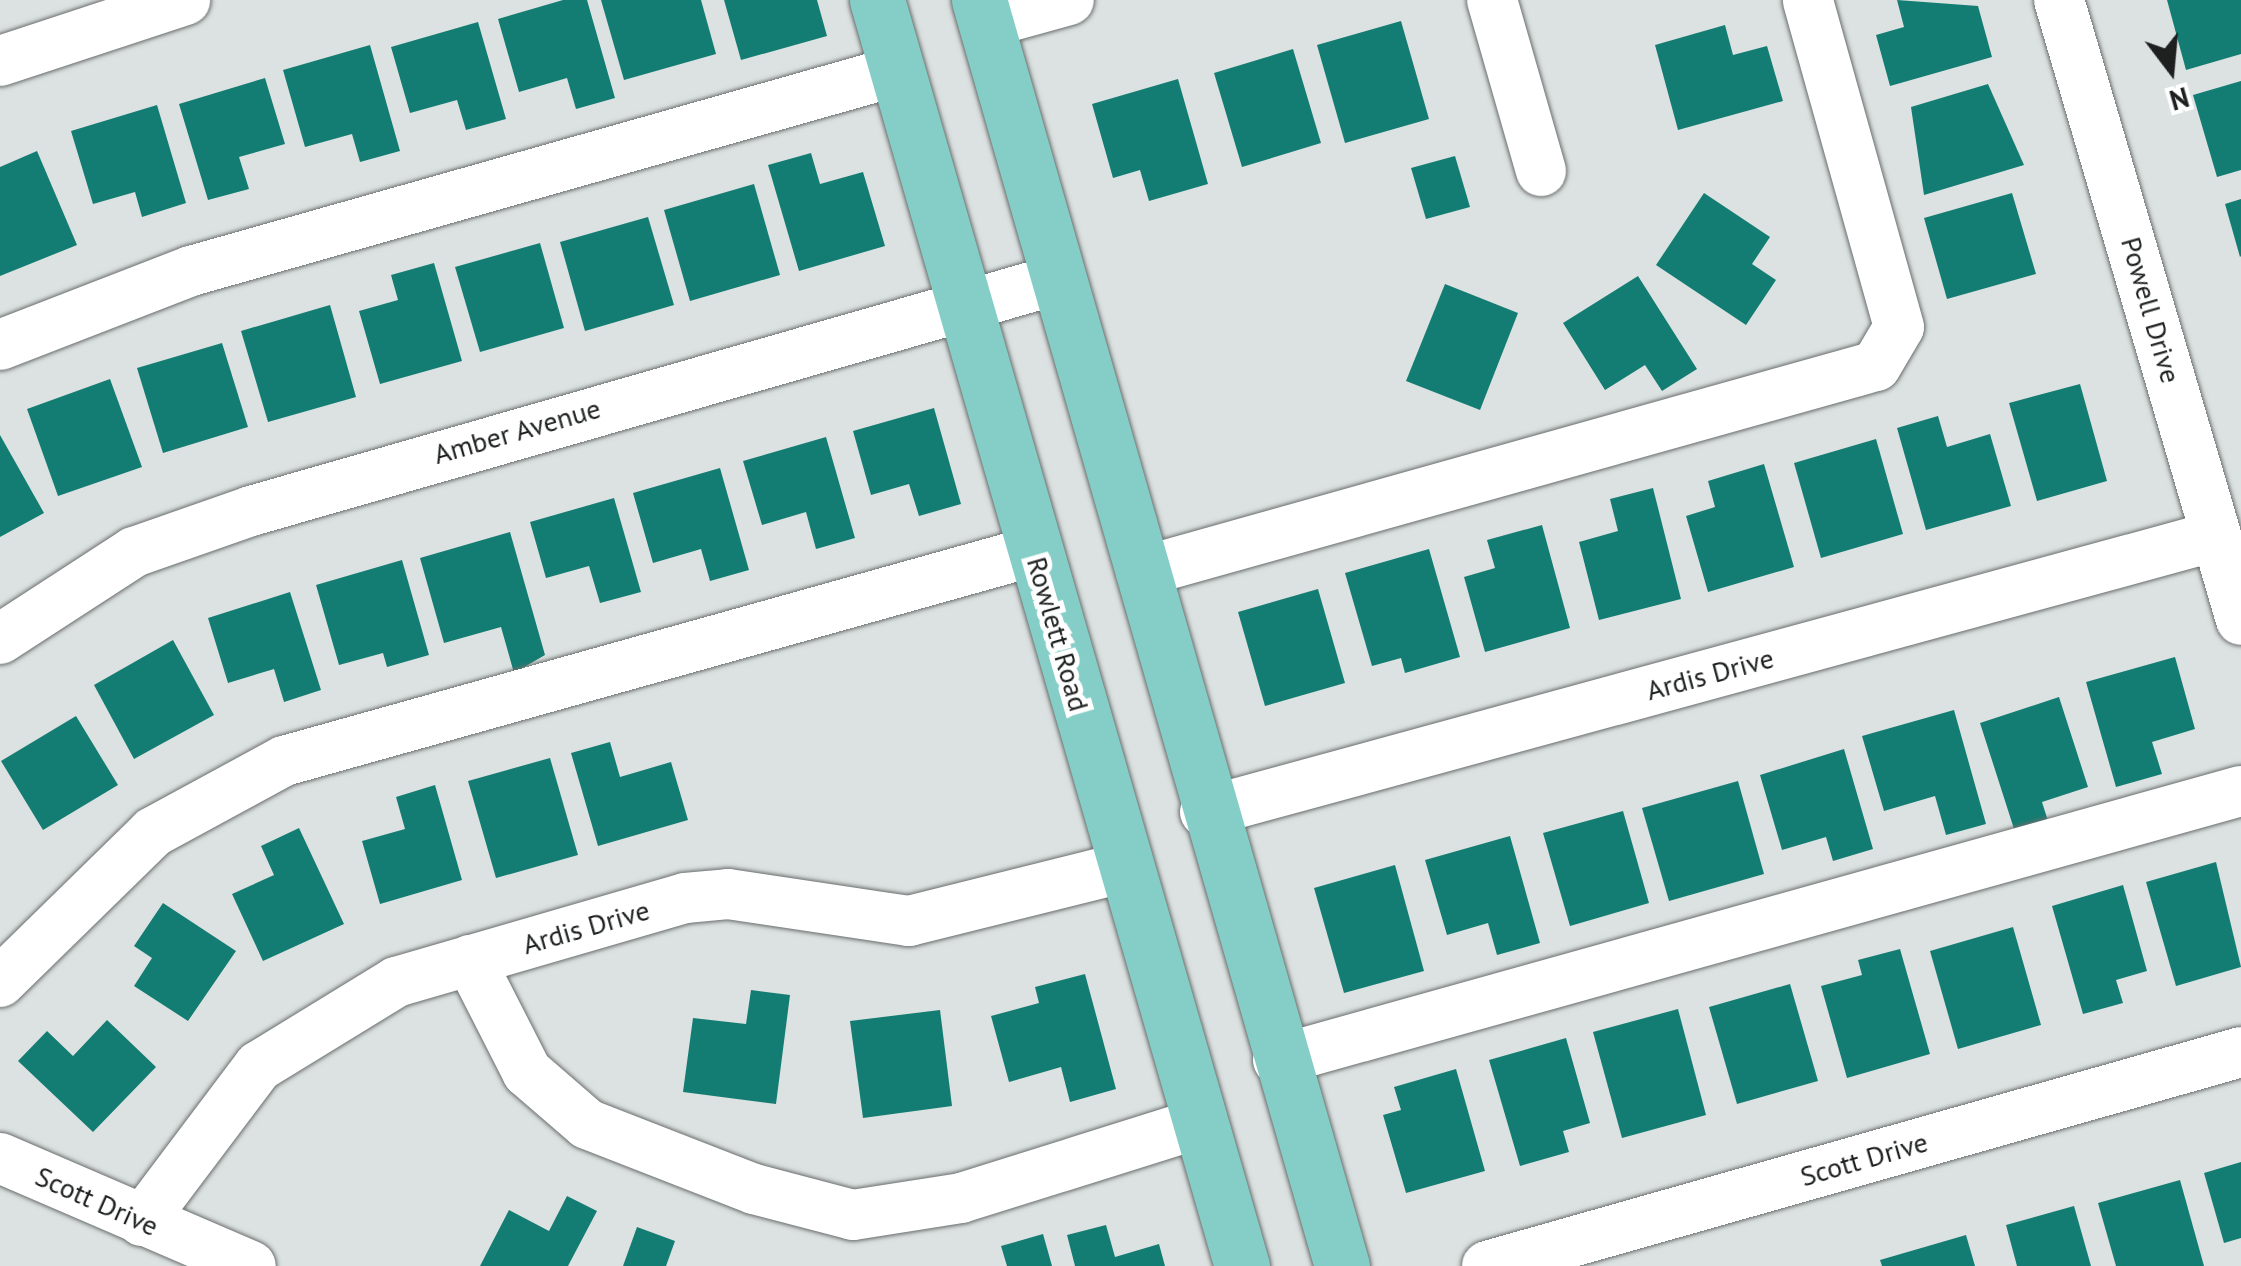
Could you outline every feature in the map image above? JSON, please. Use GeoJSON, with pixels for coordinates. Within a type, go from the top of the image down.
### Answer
{"type":"FeatureCollection","features":[{"type":"Feature","properties":{"kind":"main road","name":"Rowlett Road"},"geometry":{"type":"LineString","coordinates":[[877,0],[1242,1266]]}},
{"type":"Feature","properties":{"kind":"main road"},"geometry":{"type":"LineString","coordinates":[[983,12],[1205,812],[1342,1266]]}},
{"type":"Feature","properties":{"kind":"street"},"geometry":{"type":"LineString","coordinates":[[0,61],[184,0]]}},
{"type":"Feature","properties":{"kind":"street"},"geometry":{"type":"LineString","coordinates":[[983,12],[1069,0]]}},
{"type":"Feature","properties":{"kind":"street"},"geometry":{"type":"LineString","coordinates":[[1492,0],[1540,171]]}},
{"type":"Feature","properties":{"kind":"street"},"geometry":{"type":"LineString","coordinates":[[1141,572],[1876,366],[1900,327],[1808,0]]}},
{"type":"Feature","properties":{"kind":"street","name":"Powell Drive"},"geometry":{"type":"LineString","coordinates":[[2059,0],[2241,620]]}},
{"type":"Feature","properties":{"kind":"street"},"geometry":{"type":"LineString","coordinates":[[0,346],[191,272],[897,71]]}},
{"type":"Feature","properties":{"kind":"street","name":"Amber Avenue"},"geometry":{"type":"LineString","coordinates":[[0,639],[134,552],[234,517],[1059,279]]}},
{"type":"Feature","properties":{"kind":"street","name":"Ardis Drive"},"geometry":{"type":"LineString","coordinates":[[1205,812],[2216,536]]}},
{"type":"Feature","properties":{"kind":"street"},"geometry":{"type":"LineString","coordinates":[[0,982],[152,832],[284,761],[1034,551]]}},
{"type":"Feature","properties":{"kind":"street"},"geometry":{"type":"LineString","coordinates":[[1278,1060],[2241,791]]}},
{"type":"Feature","properties":{"kind":"street","name":"Ardis Drive"},"geometry":{"type":"LineString","coordinates":[[142,1221],[272,1056],[345,1006],[470,960],[685,898],[728,894],[909,921],[1126,868]]}},
{"type":"Feature","properties":{"kind":"street"},"geometry":{"type":"LineString","coordinates":[[470,960],[527,1072],[587,1124],[754,1189],[854,1215],[961,1198],[1201,1122]]}},
{"type":"Feature","properties":{"kind":"street","name":"Scott Drive"},"geometry":{"type":"LineString","coordinates":[[1487,1266],[2241,1052]]}},
{"type":"Feature","properties":{"kind":"street","name":"Scott Drive"},"geometry":{"type":"LineString","coordinates":[[0,1158],[251,1266]]}},
{"type":"Feature","properties":{"kind":"building"},"geometry":{"type":"Polygon","coordinates":[[[563,0],[587,0],[615,98],[576,109],[567,78],[519,92],[498,19],[563,0]]]}},
{"type":"Feature","properties":{"kind":"building"},"geometry":{"type":"Polygon","coordinates":[[[601,0],[701,0],[716,54],[624,80],[601,0]]]}},
{"type":"Feature","properties":{"kind":"building"},"geometry":{"type":"Polygon","coordinates":[[[724,0],[817,0],[827,36],[741,60],[724,0]]]}},
{"type":"Feature","properties":{"kind":"building"},"geometry":{"type":"Polygon","coordinates":[[[1897,0],[1978,6],[1992,57],[1890,86],[1876,35],[1904,27],[1897,0]]]}},
{"type":"Feature","properties":{"kind":"building"},"geometry":{"type":"Polygon","coordinates":[[[2167,0],[2241,0],[2241,54],[2186,70],[2167,0]]]}},
{"type":"Feature","properties":{"kind":"building"},"geometry":{"type":"Polygon","coordinates":[[[1401,21],[1429,119],[1345,143],[1317,45],[1401,21]]]}},
{"type":"Feature","properties":{"kind":"building"},"geometry":{"type":"Polygon","coordinates":[[[478,22],[506,119],[466,130],[457,100],[410,113],[391,47],[478,22]]]}},
{"type":"Feature","properties":{"kind":"building"},"geometry":{"type":"Polygon","coordinates":[[[1725,25],[1733,55],[1767,46],[1783,101],[1678,130],[1655,45],[1725,25]]]}},
{"type":"Feature","properties":{"kind":"building"},"geometry":{"type":"Polygon","coordinates":[[[370,45],[400,151],[360,162],[352,134],[305,147],[283,70],[370,45]]]}},
{"type":"Feature","properties":{"kind":"building"},"geometry":{"type":"Polygon","coordinates":[[[1293,49],[1321,143],[1242,167],[1214,73],[1293,49]]]}},
{"type":"Feature","properties":{"kind":"building"},"geometry":{"type":"Polygon","coordinates":[[[265,78],[285,144],[239,157],[249,189],[208,200],[179,104],[265,78]]]}},
{"type":"Feature","properties":{"kind":"building"},"geometry":{"type":"Polygon","coordinates":[[[1178,79],[1208,184],[1149,201],[1140,170],[1113,178],[1092,104],[1178,79]]]}},
{"type":"Feature","properties":{"kind":"building"},"geometry":{"type":"Polygon","coordinates":[[[2241,81],[2241,170],[2217,177],[2193,95],[2241,81]]]}},
{"type":"Feature","properties":{"kind":"building"},"geometry":{"type":"Polygon","coordinates":[[[1988,84],[2024,165],[1924,195],[1911,107],[1988,84]]]}},
{"type":"Feature","properties":{"kind":"building"},"geometry":{"type":"Polygon","coordinates":[[[157,105],[186,203],[142,217],[135,192],[93,204],[71,131],[157,105]]]}},
{"type":"Feature","properties":{"kind":"building"},"geometry":{"type":"Polygon","coordinates":[[[37,151],[77,245],[0,276],[0,167],[37,151]]]}},
{"type":"Feature","properties":{"kind":"building"},"geometry":{"type":"Polygon","coordinates":[[[811,153],[820,184],[863,172],[885,246],[799,271],[768,165],[811,153]]]}},
{"type":"Feature","properties":{"kind":"building"},"geometry":{"type":"Polygon","coordinates":[[[1455,156],[1470,207],[1426,219],[1411,168],[1455,156]]]}},
{"type":"Feature","properties":{"kind":"building"},"geometry":{"type":"Polygon","coordinates":[[[754,184],[780,275],[690,301],[664,210],[754,184]]]}},
{"type":"Feature","properties":{"kind":"building"},"geometry":{"type":"Polygon","coordinates":[[[1704,193],[1770,237],[1752,264],[1776,280],[1746,325],[1656,265],[1704,193]]]}},
{"type":"Feature","properties":{"kind":"building"},"geometry":{"type":"Polygon","coordinates":[[[2012,193],[2036,274],[1947,299],[1924,218],[2012,193]]]}},
{"type":"Feature","properties":{"kind":"building"},"geometry":{"type":"Polygon","coordinates":[[[2241,199],[2241,256],[2240,257],[2225,204],[2241,199]]]}},
{"type":"Feature","properties":{"kind":"building"},"geometry":{"type":"Polygon","coordinates":[[[648,217],[674,305],[585,331],[560,242],[648,217]]]}},
{"type":"Feature","properties":{"kind":"building"},"geometry":{"type":"Polygon","coordinates":[[[540,243],[564,328],[480,352],[455,267],[540,243]]]}},
{"type":"Feature","properties":{"kind":"building"},"geometry":{"type":"Polygon","coordinates":[[[434,263],[462,361],[380,384],[359,311],[398,300],[391,275],[434,263]]]}},
{"type":"Feature","properties":{"kind":"building"},"geometry":{"type":"Polygon","coordinates":[[[1638,276],[1697,369],[1662,391],[1645,365],[1605,390],[1563,323],[1638,276]]]}},
{"type":"Feature","properties":{"kind":"building"},"geometry":{"type":"Polygon","coordinates":[[[1445,284],[1518,313],[1480,410],[1406,381],[1445,284]]]}},
{"type":"Feature","properties":{"kind":"building"},"geometry":{"type":"Polygon","coordinates":[[[330,305],[356,397],[268,422],[241,331],[330,305]]]}},
{"type":"Feature","properties":{"kind":"building"},"geometry":{"type":"Polygon","coordinates":[[[222,343],[248,427],[163,453],[137,368],[222,343]]]}},
{"type":"Feature","properties":{"kind":"building"},"geometry":{"type":"Polygon","coordinates":[[[110,379],[142,467],[58,496],[27,409],[110,379]]]}},
{"type":"Feature","properties":{"kind":"building"},"geometry":{"type":"Polygon","coordinates":[[[2080,384],[2107,481],[2037,501],[2009,403],[2080,384]]]}},
{"type":"Feature","properties":{"kind":"building"},"geometry":{"type":"Polygon","coordinates":[[[934,408],[961,504],[919,516],[909,484],[871,495],[853,431],[934,408]]]}},
{"type":"Feature","properties":{"kind":"building"},"geometry":{"type":"Polygon","coordinates":[[[1938,416],[1947,447],[1990,434],[2011,506],[1926,530],[1897,428],[1938,416]]]}},
{"type":"Feature","properties":{"kind":"building"},"geometry":{"type":"Polygon","coordinates":[[[0,435],[44,513],[0,537],[0,435]]]}},
{"type":"Feature","properties":{"kind":"building"},"geometry":{"type":"Polygon","coordinates":[[[826,437],[855,538],[816,549],[806,512],[762,525],[743,461],[826,437]]]}},
{"type":"Feature","properties":{"kind":"building"},"geometry":{"type":"Polygon","coordinates":[[[1876,439],[1903,534],[1821,558],[1794,463],[1876,439]]]}},
{"type":"Feature","properties":{"kind":"building"},"geometry":{"type":"Polygon","coordinates":[[[1764,464],[1794,567],[1708,592],[1686,516],[1715,507],[1708,481],[1764,464]]]}},
{"type":"Feature","properties":{"kind":"building"},"geometry":{"type":"Polygon","coordinates":[[[720,468],[749,570],[710,581],[701,549],[653,563],[633,493],[720,468]]]}},
{"type":"Feature","properties":{"kind":"building"},"geometry":{"type":"Polygon","coordinates":[[[1653,488],[1681,599],[1599,620],[1579,542],[1618,531],[1610,499],[1653,488]]]}},
{"type":"Feature","properties":{"kind":"building"},"geometry":{"type":"Polygon","coordinates":[[[614,498],[641,592],[600,603],[589,566],[546,578],[530,522],[614,498]]]}},
{"type":"Feature","properties":{"kind":"building"},"geometry":{"type":"Polygon","coordinates":[[[1542,525],[1570,628],[1485,652],[1464,577],[1495,568],[1487,540],[1542,525]]]}},
{"type":"Feature","properties":{"kind":"building"},"geometry":{"type":"Polygon","coordinates":[[[510,532],[545,655],[514,673],[501,627],[444,643],[420,558],[510,532]]]}},
{"type":"Feature","properties":{"kind":"building"},"geometry":{"type":"Polygon","coordinates":[[[1429,549],[1460,657],[1405,673],[1401,658],[1372,666],[1345,573],[1429,549]]]}},
{"type":"Feature","properties":{"kind":"building"},"geometry":{"type":"Polygon","coordinates":[[[402,560],[429,655],[387,667],[383,653],[339,665],[316,585],[402,560]]]}},
{"type":"Feature","properties":{"kind":"building"},"geometry":{"type":"Polygon","coordinates":[[[1318,589],[1345,683],[1265,706],[1238,612],[1318,589]]]}},
{"type":"Feature","properties":{"kind":"building"},"geometry":{"type":"Polygon","coordinates":[[[290,592],[321,690],[284,702],[274,669],[228,683],[208,618],[290,592]]]}},
{"type":"Feature","properties":{"kind":"building"},"geometry":{"type":"Polygon","coordinates":[[[173,640],[214,715],[134,759],[94,685],[173,640]]]}},
{"type":"Feature","properties":{"kind":"building"},"geometry":{"type":"Polygon","coordinates":[[[2175,657],[2195,729],[2152,742],[2162,774],[2116,787],[2086,682],[2175,657]]]}},
{"type":"Feature","properties":{"kind":"building"},"geometry":{"type":"Polygon","coordinates":[[[2059,697],[2088,787],[2042,802],[2048,821],[2015,832],[1980,723],[2059,697]]]}},
{"type":"Feature","properties":{"kind":"building"},"geometry":{"type":"Polygon","coordinates":[[[1954,710],[1986,824],[1946,835],[1935,796],[1884,811],[1862,736],[1954,710]]]}},
{"type":"Feature","properties":{"kind":"building"},"geometry":{"type":"Polygon","coordinates":[[[76,716],[118,785],[43,830],[1,761],[76,716]]]}},
{"type":"Feature","properties":{"kind":"building"},"geometry":{"type":"Polygon","coordinates":[[[610,742],[620,777],[671,762],[688,820],[598,846],[571,753],[610,742]]]}},
{"type":"Feature","properties":{"kind":"building"},"geometry":{"type":"Polygon","coordinates":[[[1844,749],[1873,849],[1833,861],[1826,837],[1782,850],[1760,775],[1844,749]]]}},
{"type":"Feature","properties":{"kind":"building"},"geometry":{"type":"Polygon","coordinates":[[[550,758],[578,855],[496,878],[468,781],[550,758]]]}},
{"type":"Feature","properties":{"kind":"building"},"geometry":{"type":"Polygon","coordinates":[[[1738,781],[1764,874],[1669,901],[1642,808],[1738,781]]]}},
{"type":"Feature","properties":{"kind":"building"},"geometry":{"type":"Polygon","coordinates":[[[435,785],[462,880],[380,904],[362,841],[405,829],[396,797],[435,785]]]}},
{"type":"Feature","properties":{"kind":"building"},"geometry":{"type":"Polygon","coordinates":[[[1623,811],[1649,903],[1570,926],[1543,833],[1623,811]]]}},
{"type":"Feature","properties":{"kind":"building"},"geometry":{"type":"Polygon","coordinates":[[[299,828],[344,924],[263,961],[232,894],[274,875],[261,846],[299,828]]]}},
{"type":"Feature","properties":{"kind":"building"},"geometry":{"type":"Polygon","coordinates":[[[1510,836],[1540,943],[1497,955],[1488,923],[1447,935],[1425,860],[1510,836]]]}},
{"type":"Feature","properties":{"kind":"building"},"geometry":{"type":"Polygon","coordinates":[[[2216,862],[2241,967],[2176,986],[2146,882],[2216,862]]]}},
{"type":"Feature","properties":{"kind":"building"},"geometry":{"type":"Polygon","coordinates":[[[1395,865],[1424,971],[1344,993],[1314,888],[1395,865]]]}},
{"type":"Feature","properties":{"kind":"building"},"geometry":{"type":"Polygon","coordinates":[[[2123,885],[2147,971],[2116,980],[2123,1003],[2083,1014],[2052,906],[2123,885]]]}},
{"type":"Feature","properties":{"kind":"building"},"geometry":{"type":"Polygon","coordinates":[[[163,903],[236,951],[188,1021],[134,986],[152,958],[134,946],[163,903]]]}},
{"type":"Feature","properties":{"kind":"building"},"geometry":{"type":"Polygon","coordinates":[[[2013,927],[2041,1025],[1958,1049],[1930,951],[2013,927]]]}},
{"type":"Feature","properties":{"kind":"building"},"geometry":{"type":"Polygon","coordinates":[[[1900,949],[1930,1054],[1847,1078],[1821,986],[1862,975],[1858,960],[1900,949]]]}},
{"type":"Feature","properties":{"kind":"building"},"geometry":{"type":"Polygon","coordinates":[[[1085,974],[1116,1089],[1070,1102],[1061,1067],[1009,1082],[991,1016],[1039,1003],[1035,987],[1085,974]]]}},
{"type":"Feature","properties":{"kind":"building"},"geometry":{"type":"Polygon","coordinates":[[[1790,984],[1818,1081],[1737,1104],[1709,1007],[1790,984]]]}},
{"type":"Feature","properties":{"kind":"building"},"geometry":{"type":"Polygon","coordinates":[[[751,990],[790,995],[776,1104],[683,1092],[693,1018],[746,1024],[751,990]]]}},
{"type":"Feature","properties":{"kind":"building"},"geometry":{"type":"Polygon","coordinates":[[[1678,1009],[1706,1115],[1622,1138],[1593,1032],[1678,1009]]]}},
{"type":"Feature","properties":{"kind":"building"},"geometry":{"type":"Polygon","coordinates":[[[940,1010],[952,1106],[863,1118],[850,1021],[940,1010]]]}},
{"type":"Feature","properties":{"kind":"building"},"geometry":{"type":"Polygon","coordinates":[[[107,1020],[156,1067],[93,1132],[18,1061],[47,1031],[73,1056],[107,1020]]]}},
{"type":"Feature","properties":{"kind":"building"},"geometry":{"type":"Polygon","coordinates":[[[1566,1038],[1590,1123],[1563,1131],[1569,1152],[1520,1166],[1489,1060],[1566,1038]]]}},
{"type":"Feature","properties":{"kind":"building"},"geometry":{"type":"Polygon","coordinates":[[[1456,1069],[1485,1171],[1406,1193],[1383,1115],[1401,1110],[1394,1087],[1456,1069]]]}},
{"type":"Feature","properties":{"kind":"building"},"geometry":{"type":"Polygon","coordinates":[[[2241,1162],[2241,1238],[2224,1243],[2204,1173],[2241,1162]]]}},
{"type":"Feature","properties":{"kind":"building"},"geometry":{"type":"Polygon","coordinates":[[[2180,1180],[2204,1266],[2116,1266],[2098,1203],[2180,1180]]]}},
{"type":"Feature","properties":{"kind":"building"},"geometry":{"type":"Polygon","coordinates":[[[567,1196],[597,1211],[568,1266],[480,1266],[509,1210],[549,1231],[567,1196]]]}},
{"type":"Feature","properties":{"kind":"building"},"geometry":{"type":"Polygon","coordinates":[[[2074,1206],[2091,1266],[2017,1266],[2006,1225],[2074,1206]]]}},
{"type":"Feature","properties":{"kind":"building"},"geometry":{"type":"Polygon","coordinates":[[[1106,1225],[1115,1257],[1159,1244],[1165,1266],[1075,1266],[1067,1235],[1106,1225]]]}},
{"type":"Feature","properties":{"kind":"building"},"geometry":{"type":"Polygon","coordinates":[[[637,1227],[675,1241],[666,1266],[623,1266],[637,1227]]]}},
{"type":"Feature","properties":{"kind":"building"},"geometry":{"type":"Polygon","coordinates":[[[1043,1234],[1052,1266],[1007,1266],[1001,1246],[1043,1234]]]}},
{"type":"Feature","properties":{"kind":"building"},"geometry":{"type":"Polygon","coordinates":[[[1966,1235],[1975,1266],[1882,1266],[1880,1260],[1966,1235]]]}}]}
